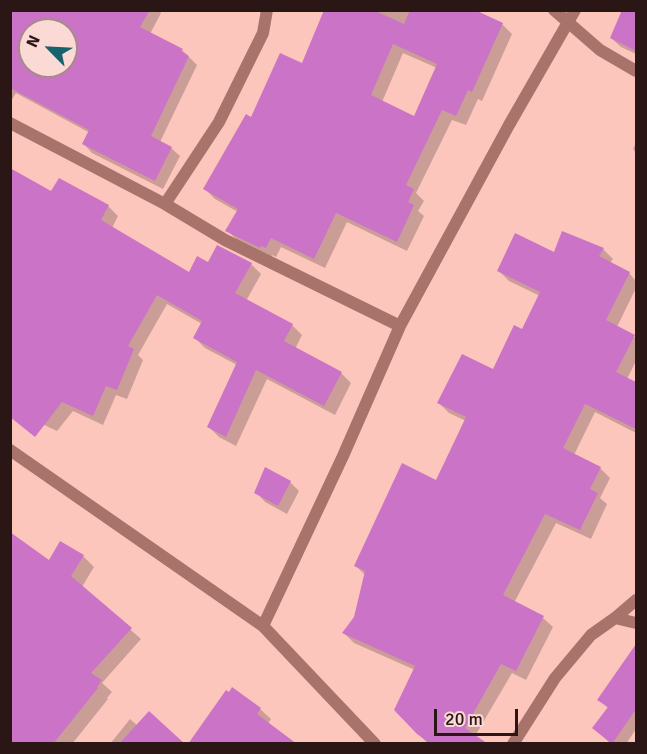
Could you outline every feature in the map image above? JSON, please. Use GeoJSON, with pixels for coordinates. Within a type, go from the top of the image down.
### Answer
{"type":"FeatureCollection","features":[{"type":"Feature","properties":{"kind":"street"},"geometry":{"type":"LineString","coordinates":[[165,204],[219,122],[263,33],[267,10]]}},
{"type":"Feature","properties":{"kind":"street"},"geometry":{"type":"LineString","coordinates":[[554,10],[600,50],[636,71]]}},
{"type":"Feature","properties":{"kind":"street"},"geometry":{"type":"LineString","coordinates":[[263,626],[343,456],[400,326],[509,125],[575,10]]}},
{"type":"Feature","properties":{"kind":"street"},"geometry":{"type":"LineString","coordinates":[[10,123],[165,204],[225,240],[400,326]]}},
{"type":"Feature","properties":{"kind":"street"},"geometry":{"type":"LineString","coordinates":[[10,450],[263,626],[375,744]]}},
{"type":"Feature","properties":{"kind":"street"},"geometry":{"type":"LineString","coordinates":[[513,744],[555,678],[591,635],[636,600]]}},
{"type":"Feature","properties":{"kind":"street"},"geometry":{"type":"LineString","coordinates":[[615,618],[636,622]]}},
{"type":"Feature","properties":{"kind":"building"},"geometry":{"type":"Polygon","coordinates":[[[10,10],[150,10],[140,27],[183,49],[181,51],[189,56],[151,136],[172,147],[155,181],[82,144],[89,130],[10,88],[10,10]]]}},
{"type":"Feature","properties":{"kind":"building"},"geometry":{"type":"Polygon","coordinates":[[[324,10],[373,10],[404,24],[410,10],[475,10],[503,23],[472,92],[468,90],[456,116],[442,110],[406,185],[414,189],[408,202],[414,205],[397,242],[336,213],[314,259],[271,238],[266,248],[261,246],[260,248],[225,231],[238,209],[203,189],[246,114],[251,117],[280,53],[302,63],[324,10]],[[393,44],[371,95],[414,116],[437,64],[393,44]]]}},
{"type":"Feature","properties":{"kind":"building"},"geometry":{"type":"Polygon","coordinates":[[[622,10],[636,10],[636,51],[610,38],[622,10]]]}},
{"type":"Feature","properties":{"kind":"building"},"geometry":{"type":"Polygon","coordinates":[[[10,168],[51,191],[59,178],[109,205],[101,220],[189,272],[197,256],[208,262],[217,245],[252,263],[235,293],[293,324],[284,341],[342,372],[324,406],[256,370],[226,437],[207,427],[237,362],[193,338],[202,321],[157,295],[128,346],[134,349],[117,390],[106,386],[93,416],[62,402],[35,437],[10,417],[10,168]]]}},
{"type":"Feature","properties":{"kind":"building"},"geometry":{"type":"Polygon","coordinates":[[[562,231],[604,248],[599,256],[630,272],[606,320],[635,335],[616,372],[636,382],[636,429],[585,404],[563,448],[601,467],[590,489],[598,493],[580,530],[545,514],[503,595],[544,616],[516,671],[501,664],[465,728],[488,744],[431,744],[417,734],[394,710],[415,666],[342,633],[354,617],[365,571],[354,566],[402,463],[436,480],[466,417],[437,403],[462,354],[493,369],[514,325],[522,329],[540,292],[497,271],[515,233],[554,252],[562,231]]]}},
{"type":"Feature","properties":{"kind":"building"},"geometry":{"type":"Polygon","coordinates":[[[265,467],[291,481],[278,506],[254,493],[265,467]]]}},
{"type":"Feature","properties":{"kind":"building"},"geometry":{"type":"Polygon","coordinates":[[[10,532],[49,560],[60,541],[84,555],[71,576],[132,628],[91,673],[102,680],[98,688],[53,744],[10,744],[10,532]]]}},
{"type":"Feature","properties":{"kind":"building"},"geometry":{"type":"Polygon","coordinates":[[[636,644],[636,709],[612,744],[592,728],[608,707],[597,700],[636,644]]]}},
{"type":"Feature","properties":{"kind":"building"},"geometry":{"type":"Polygon","coordinates":[[[232,687],[261,708],[257,714],[297,744],[188,744],[226,690],[229,692],[232,687]]]}},
{"type":"Feature","properties":{"kind":"building"},"geometry":{"type":"Polygon","coordinates":[[[149,711],[185,744],[119,744],[149,711]]]}}]}
